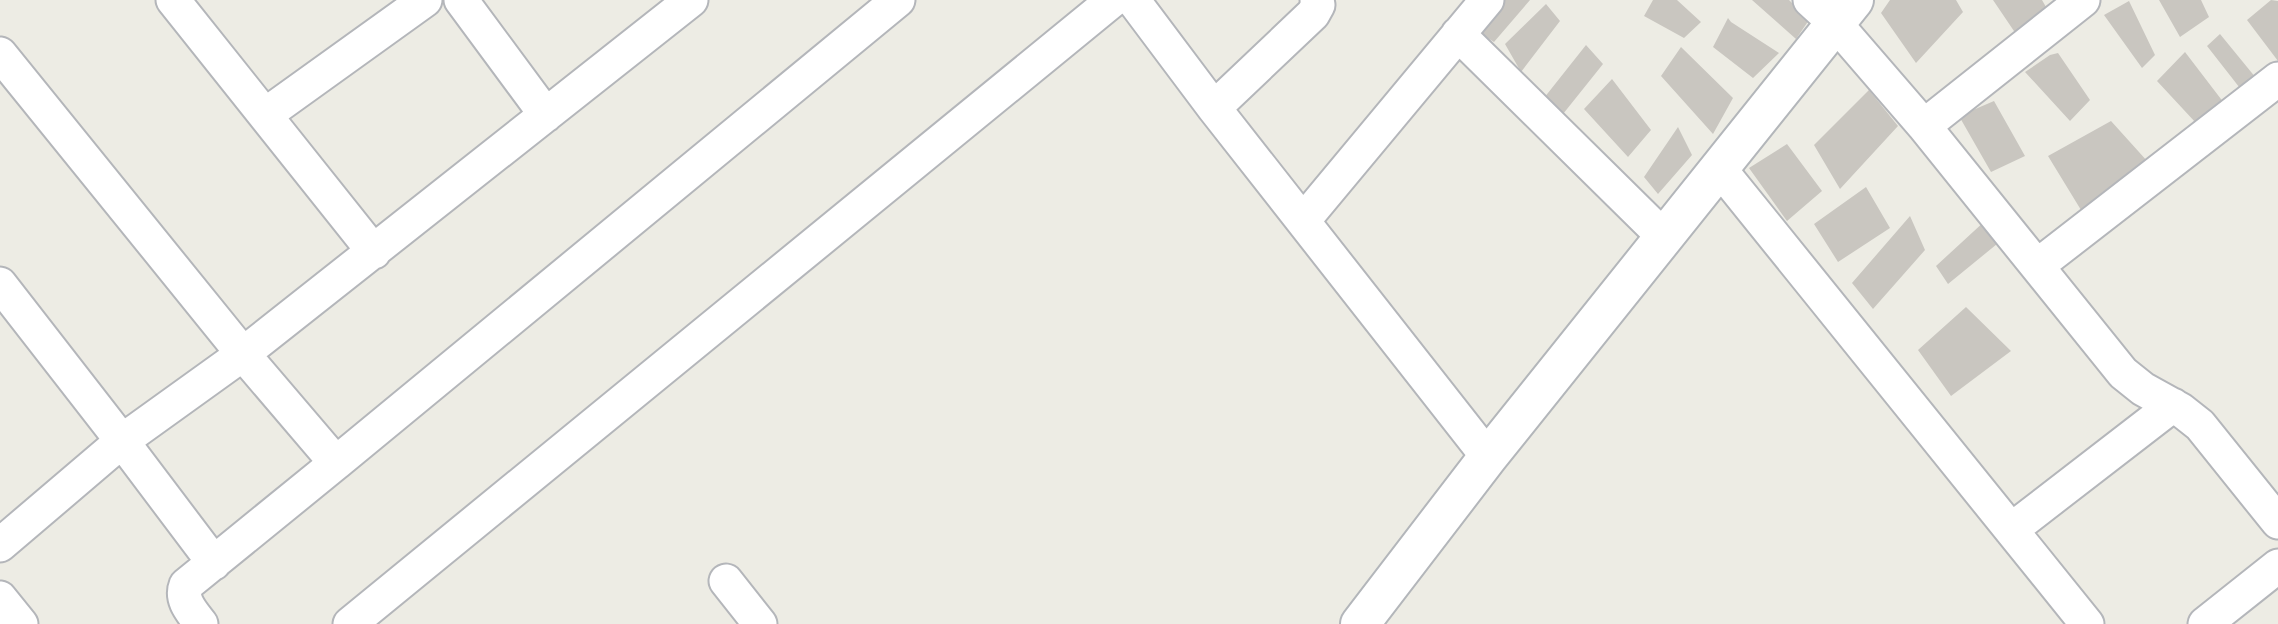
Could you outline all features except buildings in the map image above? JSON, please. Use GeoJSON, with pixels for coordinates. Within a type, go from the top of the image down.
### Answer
{"type":"FeatureCollection","features":[{"type":"Feature","properties":{"kind":"street"},"geometry":{"type":"LineString","coordinates":[[173,0],[374,252]]}},
{"type":"Feature","properties":{"kind":"street"},"geometry":{"type":"LineString","coordinates":[[265,115],[425,0]]}},
{"type":"Feature","properties":{"kind":"street"},"geometry":{"type":"LineString","coordinates":[[461,0],[546,115]]}},
{"type":"Feature","properties":{"kind":"street"},"geometry":{"type":"LineString","coordinates":[[3,537],[122,441],[243,354],[374,252],[691,0]]}},
{"type":"Feature","properties":{"kind":"street"},"geometry":{"type":"LineString","coordinates":[[198,623],[185,601],[183,593],[186,585],[898,0]]}},
{"type":"Feature","properties":{"kind":"street"},"geometry":{"type":"LineString","coordinates":[[350,624],[1113,0]]}},
{"type":"Feature","properties":{"kind":"street"},"geometry":{"type":"LineString","coordinates":[[1133,0],[1214,108],[1488,457]]}},
{"type":"Feature","properties":{"kind":"street"},"geometry":{"type":"LineString","coordinates":[[1214,108],[1313,14],[1318,5],[1317,0]]}},
{"type":"Feature","properties":{"kind":"street"},"geometry":{"type":"LineString","coordinates":[[1303,221],[1487,0]]}},
{"type":"Feature","properties":{"kind":"street"},"geometry":{"type":"LineString","coordinates":[[1924,126],[2083,0]]}},
{"type":"Feature","properties":{"kind":"street"},"geometry":{"type":"LineString","coordinates":[[1360,624],[1488,457],[1719,168],[1833,8],[1924,126],[2123,373],[2200,425],[2278,522]]}},
{"type":"Feature","properties":{"kind":"street"},"geometry":{"type":"LineString","coordinates":[[1458,34],[1664,237]]}},
{"type":"Feature","properties":{"kind":"street"},"geometry":{"type":"LineString","coordinates":[[0,54],[243,354],[336,463]]}},
{"type":"Feature","properties":{"kind":"street"},"geometry":{"type":"LineString","coordinates":[[2037,266],[2278,79]]}},
{"type":"Feature","properties":{"kind":"street"},"geometry":{"type":"LineString","coordinates":[[1719,168],[2087,624]]}},
{"type":"Feature","properties":{"kind":"street"},"geometry":{"type":"LineString","coordinates":[[0,284],[214,564]]}},
{"type":"Feature","properties":{"kind":"street"},"geometry":{"type":"LineString","coordinates":[[2011,530],[2173,405]]}},
{"type":"Feature","properties":{"kind":"street"},"geometry":{"type":"LineString","coordinates":[[2205,624],[2278,566]]}},
{"type":"Feature","properties":{"kind":"street"},"geometry":{"type":"LineString","coordinates":[[726,581],[760,624]]}},
{"type":"Feature","properties":{"kind":"street"},"geometry":{"type":"LineString","coordinates":[[0,598],[21,624]]}}]}
